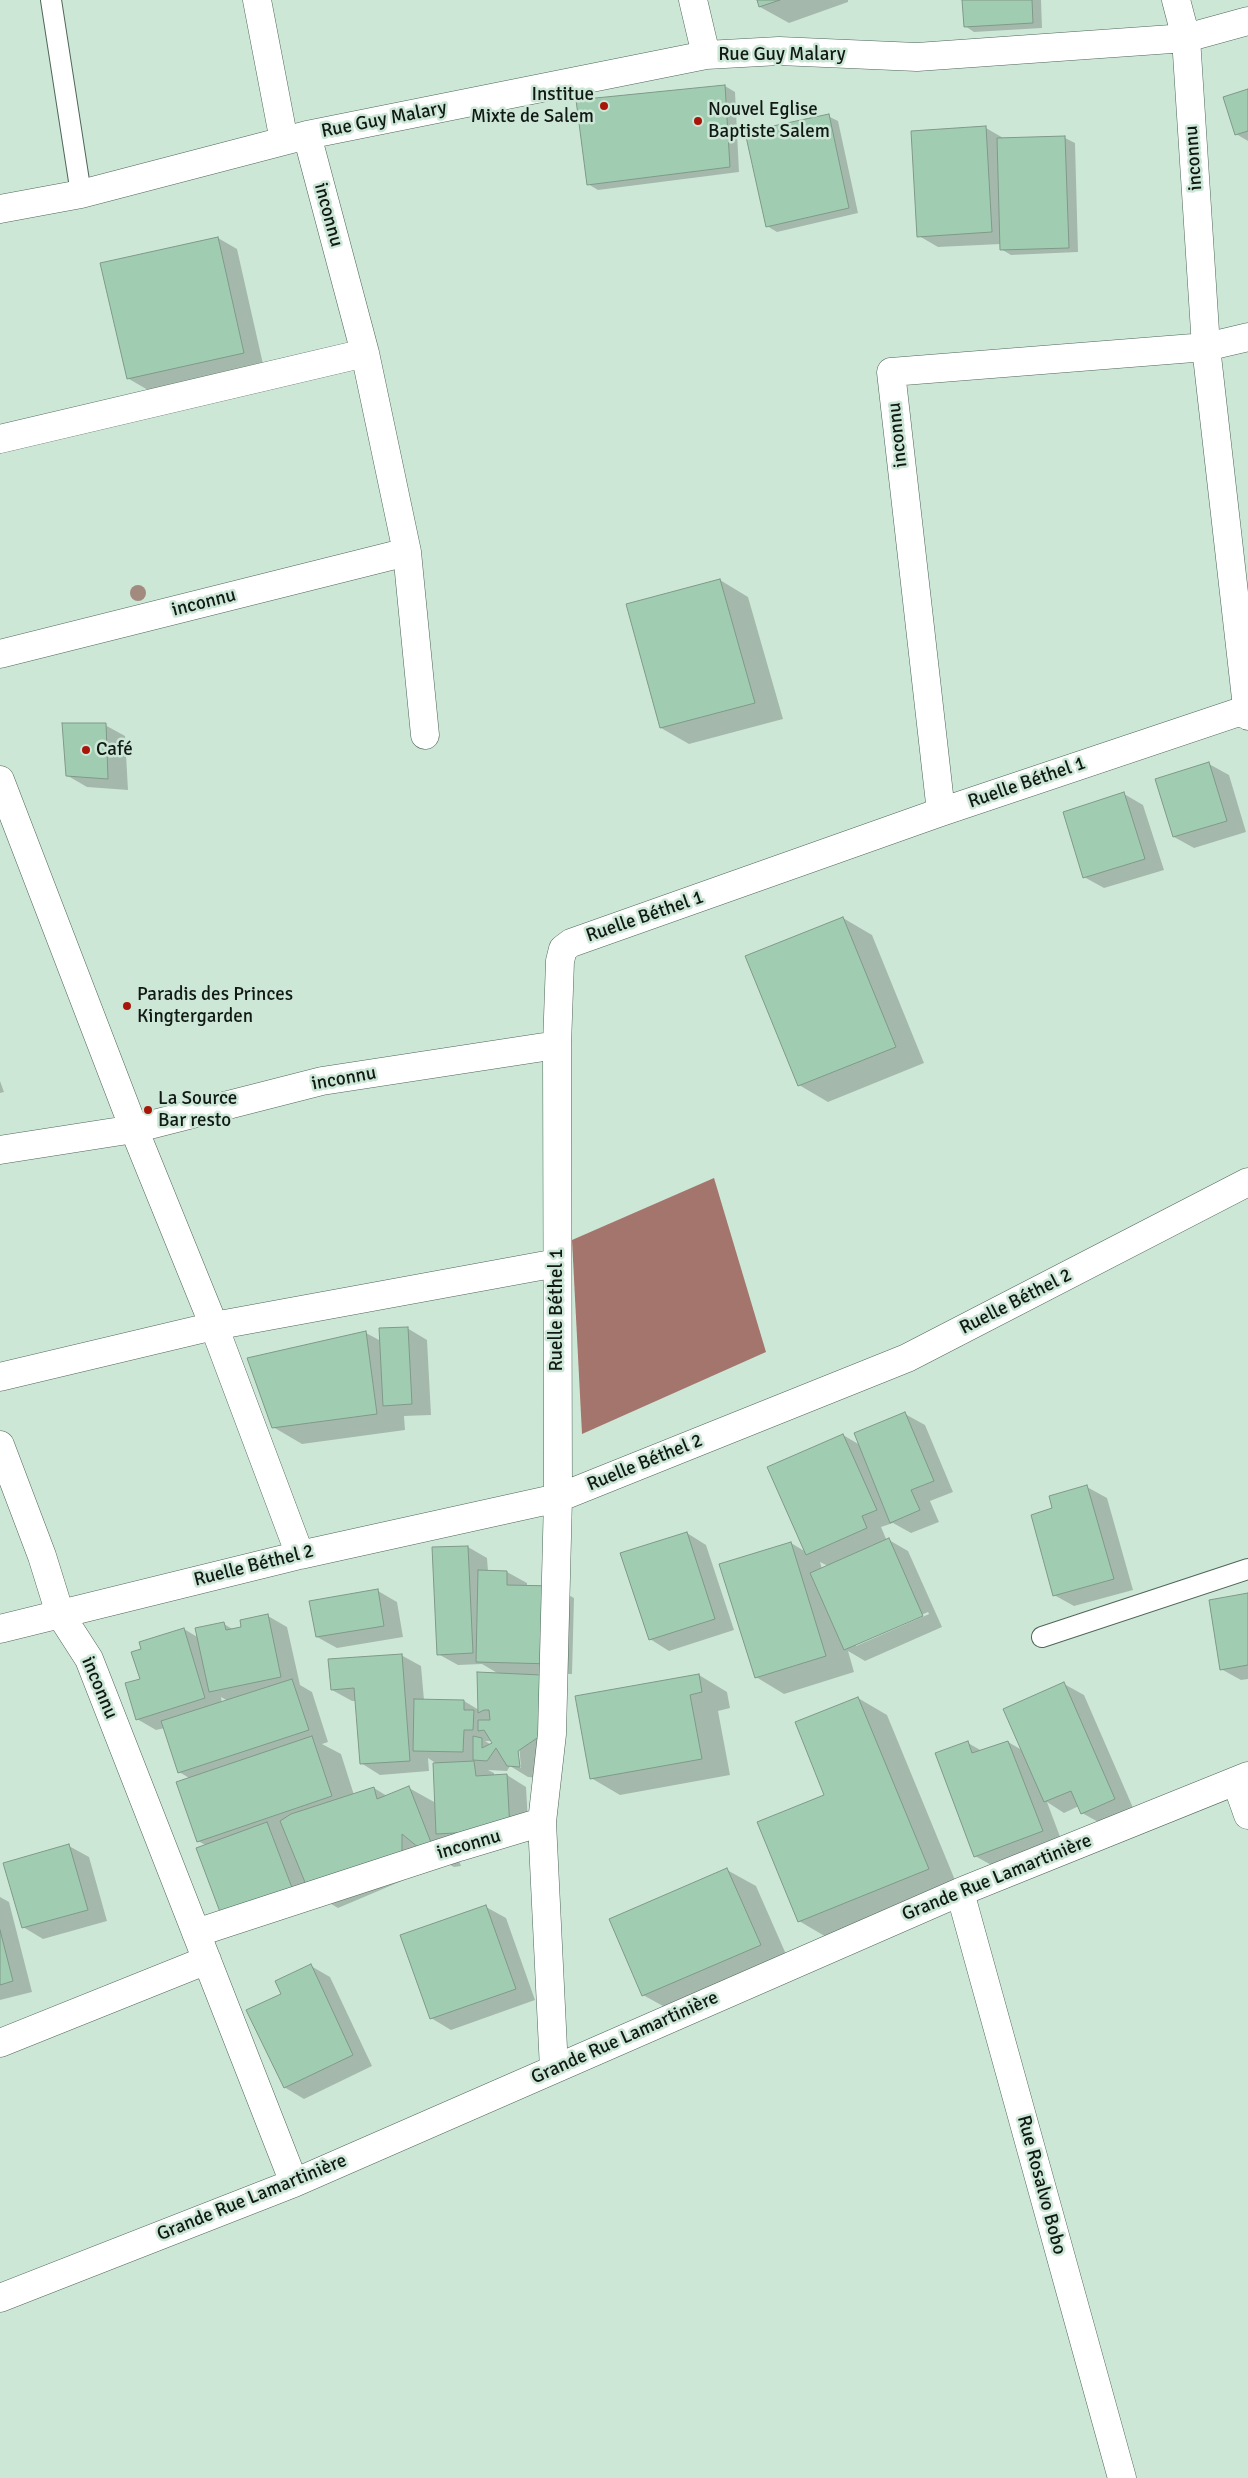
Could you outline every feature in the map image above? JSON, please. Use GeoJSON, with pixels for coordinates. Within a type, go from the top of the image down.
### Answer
{"type":"FeatureCollection","features":[{"type":"Feature","properties":{"kind":"street","name":"inconnu"},"geometry":{"type":"LineString","coordinates":[[257,0],[295,138],[365,353],[407,552],[425,735]]}},
{"type":"Feature","properties":{"kind":"street"},"geometry":{"type":"LineString","coordinates":[[693,0],[706,56]]}},
{"type":"Feature","properties":{"kind":"street","name":"inconnu"},"geometry":{"type":"LineString","coordinates":[[1176,0],[1186,38],[1206,347],[1248,711]]}},
{"type":"Feature","properties":{"kind":"street","name":"Rue Guy Malary"},"geometry":{"type":"LineString","coordinates":[[0,209],[81,194],[295,138],[706,56],[779,51],[917,57],[1186,38],[1248,20]]}},
{"type":"Feature","properties":{"kind":"street","name":"inconnu"},"geometry":{"type":"LineString","coordinates":[[940,812],[891,372],[1206,347],[1248,337]]}},
{"type":"Feature","properties":{"kind":"street"},"geometry":{"type":"LineString","coordinates":[[0,439],[365,353]]}},
{"type":"Feature","properties":{"kind":"street","name":"inconnu"},"geometry":{"type":"LineString","coordinates":[[0,654],[407,552]]}},
{"type":"Feature","properties":{"kind":"street","name":"Ruelle Béthel 1"},"geometry":{"type":"LineString","coordinates":[[558,1498],[557,1044],[560,961],[563,949],[571,943],[940,812],[1248,711]]}},
{"type":"Feature","properties":{"kind":"street"},"geometry":{"type":"LineString","coordinates":[[0,780],[134,1129],[214,1326],[300,1555]]}},
{"type":"Feature","properties":{"kind":"street","name":"inconnu"},"geometry":{"type":"LineString","coordinates":[[0,1150],[134,1129],[322,1081],[557,1044]]}},
{"type":"Feature","properties":{"kind":"street","name":"Ruelle Béthel 2"},"geometry":{"type":"LineString","coordinates":[[0,1629],[300,1555],[558,1498],[907,1358],[1248,1182]]}},
{"type":"Feature","properties":{"kind":"street"},"geometry":{"type":"LineString","coordinates":[[0,1377],[214,1326],[557,1263]]}},
{"type":"Feature","properties":{"kind":"street","name":"inconnu"},"geometry":{"type":"LineString","coordinates":[[0,1445],[42,1556],[60,1614],[89,1659],[294,2183]]}},
{"type":"Feature","properties":{"kind":"street"},"geometry":{"type":"LineString","coordinates":[[554,2069],[542,1822],[552,1734],[558,1498]]}},
{"type":"Feature","properties":{"kind":"street"},"geometry":{"type":"LineString","coordinates":[[1242,1778],[1248,1815]]}},
{"type":"Feature","properties":{"kind":"street","name":"Grande Rue Lamartinière"},"geometry":{"type":"LineString","coordinates":[[0,2298],[294,2183],[960,1892],[1242,1778]]}},
{"type":"Feature","properties":{"kind":"street","name":"inconnu"},"geometry":{"type":"LineString","coordinates":[[196,1933],[384,1871],[542,1822]]}},
{"type":"Feature","properties":{"kind":"street","name":"Rue Rosalvo Bobo"},"geometry":{"type":"LineString","coordinates":[[960,1892],[1122,2478]]}},
{"type":"Feature","properties":{"kind":"street"},"geometry":{"type":"LineString","coordinates":[[0,2043],[207,1960]]}},
{"type":"Feature","properties":{"kind":"lane"},"geometry":{"type":"LineString","coordinates":[[50,0],[81,194]]}},
{"type":"Feature","properties":{"kind":"lane"},"geometry":{"type":"LineString","coordinates":[[1042,1637],[1248,1569]]}},
{"type":"Feature","properties":{"kind":"shaded area"},"geometry":{"type":"Polygon","coordinates":[[[714,1178],[766,1352],[582,1434],[572,1240],[714,1178]]]}},
{"type":"Feature","properties":{"kind":"building"},"geometry":{"type":"Polygon","coordinates":[[[757,0],[780,0],[759,7],[757,0]]]}},
{"type":"Feature","properties":{"kind":"building"},"geometry":{"type":"Polygon","coordinates":[[[962,0],[1032,0],[1033,23],[964,27],[962,0]]]}},
{"type":"Feature","properties":{"kind":"building"},"geometry":{"type":"Polygon","coordinates":[[[725,85],[730,167],[587,185],[576,100],[725,85]]]}},
{"type":"Feature","properties":{"kind":"building"},"geometry":{"type":"Polygon","coordinates":[[[1248,89],[1248,131],[1235,135],[1223,97],[1248,89]]]}},
{"type":"Feature","properties":{"kind":"building"},"geometry":{"type":"Polygon","coordinates":[[[829,114],[849,208],[766,227],[745,132],[829,114]]]}},
{"type":"Feature","properties":{"kind":"building"},"geometry":{"type":"Polygon","coordinates":[[[986,126],[992,232],[917,237],[911,131],[986,126]]]}},
{"type":"Feature","properties":{"kind":"building"},"geometry":{"type":"Polygon","coordinates":[[[1065,136],[1069,248],[1000,250],[997,138],[1065,136]]]}},
{"type":"Feature","properties":{"kind":"building"},"geometry":{"type":"Polygon","coordinates":[[[218,237],[244,353],[127,379],[100,263],[218,237]]]}},
{"type":"Feature","properties":{"kind":"building"},"geometry":{"type":"Polygon","coordinates":[[[720,579],[755,703],[660,728],[626,604],[720,579]]]}},
{"type":"Feature","properties":{"kind":"building","name":"Café"},"geometry":{"type":"Polygon","coordinates":[[[62,723],[106,723],[108,779],[66,776],[62,723]]]}},
{"type":"Feature","properties":{"kind":"building"},"geometry":{"type":"Polygon","coordinates":[[[1209,762],[1227,821],[1173,837],[1155,779],[1209,762]]]}},
{"type":"Feature","properties":{"kind":"building"},"geometry":{"type":"Polygon","coordinates":[[[1124,792],[1145,859],[1083,878],[1063,812],[1124,792]]]}},
{"type":"Feature","properties":{"kind":"building"},"geometry":{"type":"Polygon","coordinates":[[[843,917],[896,1047],[798,1086],[745,956],[843,917]]]}},
{"type":"Feature","properties":{"kind":"building"},"geometry":{"type":"Polygon","coordinates":[[[408,1327],[412,1404],[383,1406],[379,1328],[408,1327]]]}},
{"type":"Feature","properties":{"kind":"building"},"geometry":{"type":"Polygon","coordinates":[[[366,1331],[377,1414],[272,1428],[247,1358],[366,1331]]]}},
{"type":"Feature","properties":{"kind":"building"},"geometry":{"type":"Polygon","coordinates":[[[905,1412],[934,1481],[911,1490],[920,1510],[890,1523],[854,1433],[905,1412]]]}},
{"type":"Feature","properties":{"kind":"building"},"geometry":{"type":"Polygon","coordinates":[[[843,1434],[877,1510],[862,1516],[867,1528],[806,1555],[767,1467],[843,1434]]]}},
{"type":"Feature","properties":{"kind":"building"},"geometry":{"type":"Polygon","coordinates":[[[1087,1485],[1114,1579],[1053,1596],[1031,1515],[1052,1508],[1049,1496],[1087,1485]]]}},
{"type":"Feature","properties":{"kind":"building"},"geometry":{"type":"Polygon","coordinates":[[[687,1532],[715,1619],[649,1640],[620,1553],[687,1532]]]}},
{"type":"Feature","properties":{"kind":"building"},"geometry":{"type":"Polygon","coordinates":[[[889,1538],[923,1616],[844,1650],[810,1573],[889,1538]]]}},
{"type":"Feature","properties":{"kind":"building"},"geometry":{"type":"Polygon","coordinates":[[[791,1542],[826,1656],[755,1678],[719,1564],[791,1542]]]}},
{"type":"Feature","properties":{"kind":"building"},"geometry":{"type":"Polygon","coordinates":[[[468,1546],[473,1653],[437,1655],[432,1547],[468,1546]]]}},
{"type":"Feature","properties":{"kind":"building"},"geometry":{"type":"Polygon","coordinates":[[[478,1570],[507,1571],[507,1585],[554,1586],[553,1664],[476,1662],[478,1570]]]}},
{"type":"Feature","properties":{"kind":"building"},"geometry":{"type":"Polygon","coordinates":[[[378,1589],[384,1626],[316,1637],[309,1601],[378,1589]]]}},
{"type":"Feature","properties":{"kind":"building"},"geometry":{"type":"Polygon","coordinates":[[[1248,1593],[1248,1665],[1220,1670],[1209,1600],[1248,1593]]]}},
{"type":"Feature","properties":{"kind":"building"},"geometry":{"type":"Polygon","coordinates":[[[268,1614],[281,1677],[209,1692],[195,1628],[224,1622],[226,1630],[241,1627],[240,1620],[268,1614]]]}},
{"type":"Feature","properties":{"kind":"building"},"geometry":{"type":"Polygon","coordinates":[[[184,1628],[205,1698],[136,1720],[125,1683],[140,1679],[131,1652],[141,1649],[139,1642],[184,1628]]]}},
{"type":"Feature","properties":{"kind":"building"},"geometry":{"type":"Polygon","coordinates":[[[402,1654],[410,1761],[360,1764],[354,1688],[331,1690],[328,1659],[402,1654]]]}},
{"type":"Feature","properties":{"kind":"building"},"geometry":{"type":"Polygon","coordinates":[[[477,1672],[541,1675],[543,1734],[518,1751],[520,1767],[507,1766],[496,1748],[487,1761],[473,1760],[473,1736],[482,1738],[482,1748],[492,1743],[484,1730],[478,1731],[478,1720],[490,1720],[489,1710],[478,1713],[477,1672]]]}},
{"type":"Feature","properties":{"kind":"building"},"geometry":{"type":"Polygon","coordinates":[[[699,1674],[702,1692],[690,1695],[702,1759],[590,1779],[575,1696],[699,1674]]]}},
{"type":"Feature","properties":{"kind":"building"},"geometry":{"type":"Polygon","coordinates":[[[292,1679],[309,1730],[178,1773],[161,1721],[292,1679]]]}},
{"type":"Feature","properties":{"kind":"building"},"geometry":{"type":"Polygon","coordinates":[[[1064,1682],[1115,1799],[1081,1814],[1071,1791],[1044,1802],[1003,1709],[1064,1682]]]}},
{"type":"Feature","properties":{"kind":"building"},"geometry":{"type":"Polygon","coordinates":[[[858,1697],[929,1869],[798,1922],[757,1822],[824,1795],[795,1722],[858,1697]]]}},
{"type":"Feature","properties":{"kind":"building"},"geometry":{"type":"Polygon","coordinates":[[[414,1699],[464,1700],[464,1710],[474,1710],[473,1730],[464,1730],[463,1752],[413,1751],[414,1699]]]}},
{"type":"Feature","properties":{"kind":"building"},"geometry":{"type":"Polygon","coordinates":[[[312,1736],[332,1796],[197,1842],[176,1782],[312,1736]]]}},
{"type":"Feature","properties":{"kind":"building"},"geometry":{"type":"Polygon","coordinates":[[[968,1741],[972,1753],[1008,1741],[1043,1831],[974,1857],[935,1753],[968,1741]]]}},
{"type":"Feature","properties":{"kind":"building"},"geometry":{"type":"Polygon","coordinates":[[[474,1761],[476,1776],[507,1774],[510,1830],[436,1834],[433,1763],[474,1761]]]}},
{"type":"Feature","properties":{"kind":"building"},"geometry":{"type":"Polygon","coordinates":[[[409,1786],[434,1850],[424,1852],[402,1834],[402,1852],[309,1892],[280,1821],[291,1814],[374,1787],[377,1799],[409,1786]]]}},
{"type":"Feature","properties":{"kind":"building"},"geometry":{"type":"Polygon","coordinates":[[[267,1822],[294,1893],[223,1920],[196,1848],[267,1822]]]}},
{"type":"Feature","properties":{"kind":"building"},"geometry":{"type":"Polygon","coordinates":[[[69,1844],[88,1910],[22,1928],[3,1863],[69,1844]]]}},
{"type":"Feature","properties":{"kind":"building"},"geometry":{"type":"Polygon","coordinates":[[[727,1868],[761,1945],[642,1996],[609,1919],[727,1868]]]}},
{"type":"Feature","properties":{"kind":"building"},"geometry":{"type":"Polygon","coordinates":[[[486,1905],[516,1989],[430,2019],[400,1935],[486,1905]]]}},
{"type":"Feature","properties":{"kind":"building"},"geometry":{"type":"Polygon","coordinates":[[[0,1930],[13,1981],[0,1985],[0,1930]]]}},
{"type":"Feature","properties":{"kind":"building"},"geometry":{"type":"Polygon","coordinates":[[[311,1964],[353,2055],[284,2088],[246,2010],[281,1994],[275,1981],[311,1964]]]}},
{"type":"Feature","properties":{"kind":"place","name":"Institue Mixte de Salem"},"geometry":{"type":"Point","coordinates":[604,106]}},
{"type":"Feature","properties":{"kind":"place","name":"Nouvel Eglise Baptiste Salem"},"geometry":{"type":"Point","coordinates":[698,121]}},
{"type":"Feature","properties":{"kind":"place","name":"Café"},"geometry":{"type":"Point","coordinates":[86,750]}},
{"type":"Feature","properties":{"kind":"place","name":"Paradis des Princes Kingtergarden"},"geometry":{"type":"Point","coordinates":[127,1006]}},
{"type":"Feature","properties":{"kind":"place","name":"La Source Bar resto"},"geometry":{"type":"Point","coordinates":[148,1110]}}]}
